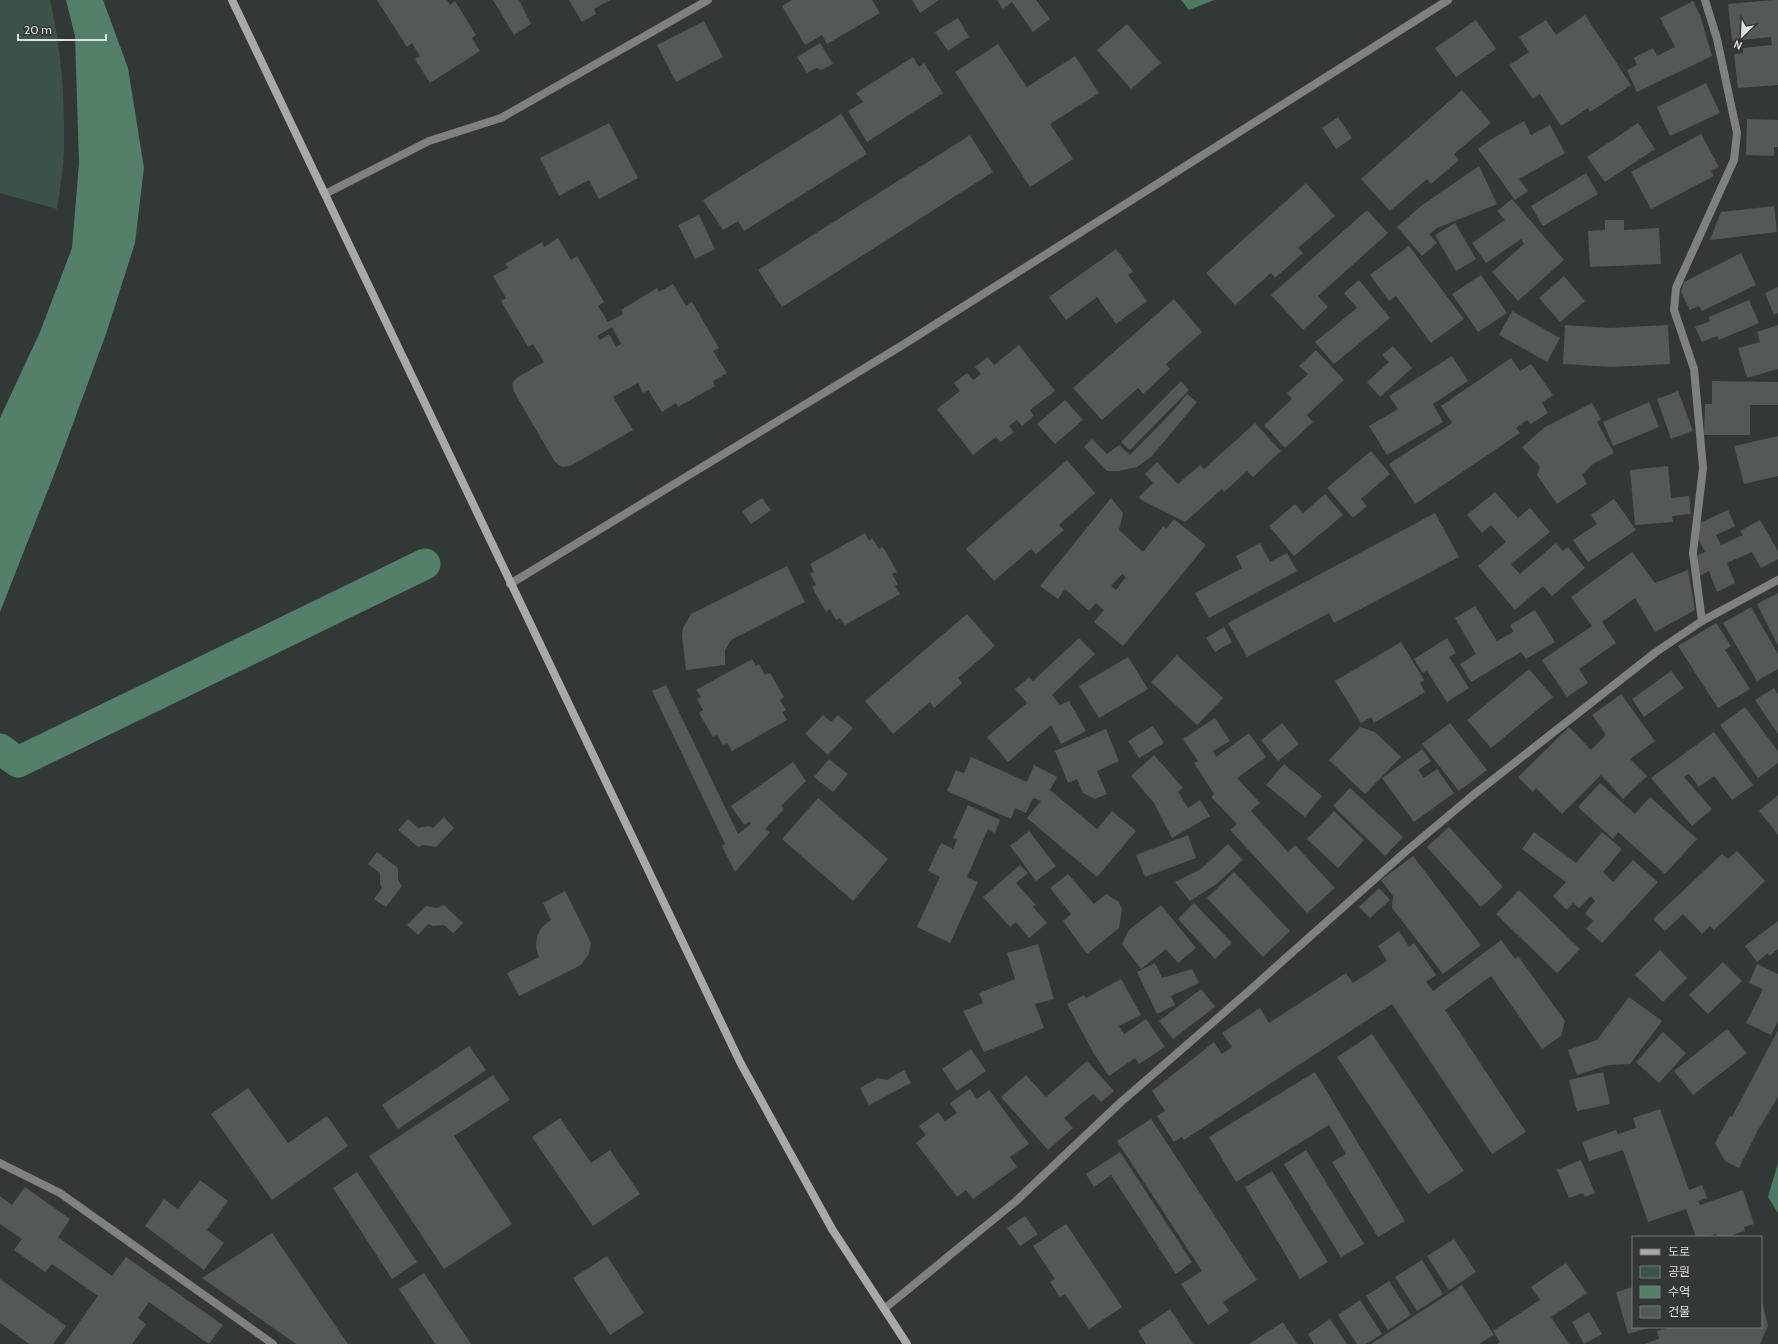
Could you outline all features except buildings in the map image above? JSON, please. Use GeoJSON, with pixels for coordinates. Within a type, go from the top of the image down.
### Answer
{"type":"FeatureCollection","features":[{"type":"Feature","properties":{"kind":"main road"},"geometry":{"type":"LineString","coordinates":[[232,0],[510,584],[740,1062],[832,1229],[907,1344]]}},
{"type":"Feature","properties":{"kind":"street"},"geometry":{"type":"LineString","coordinates":[[325,194],[429,141],[501,118],[708,0]]}},
{"type":"Feature","properties":{"kind":"street"},"geometry":{"type":"LineString","coordinates":[[510,584],[901,346],[1448,0]]}},
{"type":"Feature","properties":{"kind":"street"},"geometry":{"type":"LineString","coordinates":[[1702,621],[1693,553],[1703,468],[1695,376],[1674,310],[1676,288],[1734,160],[1737,133],[1717,39],[1705,0]]}},
{"type":"Feature","properties":{"kind":"street"},"geometry":{"type":"LineString","coordinates":[[884,1309],[1016,1201],[1121,1102],[1404,853],[1472,796],[1656,652],[1702,621],[1778,580]]}},
{"type":"Feature","properties":{"kind":"street"},"geometry":{"type":"LineString","coordinates":[[0,1163],[60,1193],[273,1344]]}},
{"type":"Feature","properties":{"kind":"green space"},"geometry":{"type":"Polygon","coordinates":[[[0,0],[50,0],[60,54],[64,109],[62,178],[57,209],[0,193],[0,0]]]}},
{"type":"Feature","properties":{"kind":"shaded area"},"geometry":{"type":"Polygon","coordinates":[[[1181,0],[1214,0],[1189,10],[1181,0]]]}},
{"type":"Feature","properties":{"kind":"shaded area"},"geometry":{"type":"Polygon","coordinates":[[[1778,1163],[1778,1213],[1768,1197],[1778,1163]]]}},
{"type":"Feature","properties":{"kind":"water"},"geometry":{"type":"Polygon","coordinates":[[[66,0],[103,0],[128,68],[144,168],[135,243],[106,334],[57,467],[0,612],[0,418],[40,332],[72,248],[79,163],[75,36],[66,0]]]}},
{"type":"Feature","properties":{"kind":"waterway"},"geometry":{"type":"LineString","coordinates":[[0,749],[18,762],[425,564]]}}]}
